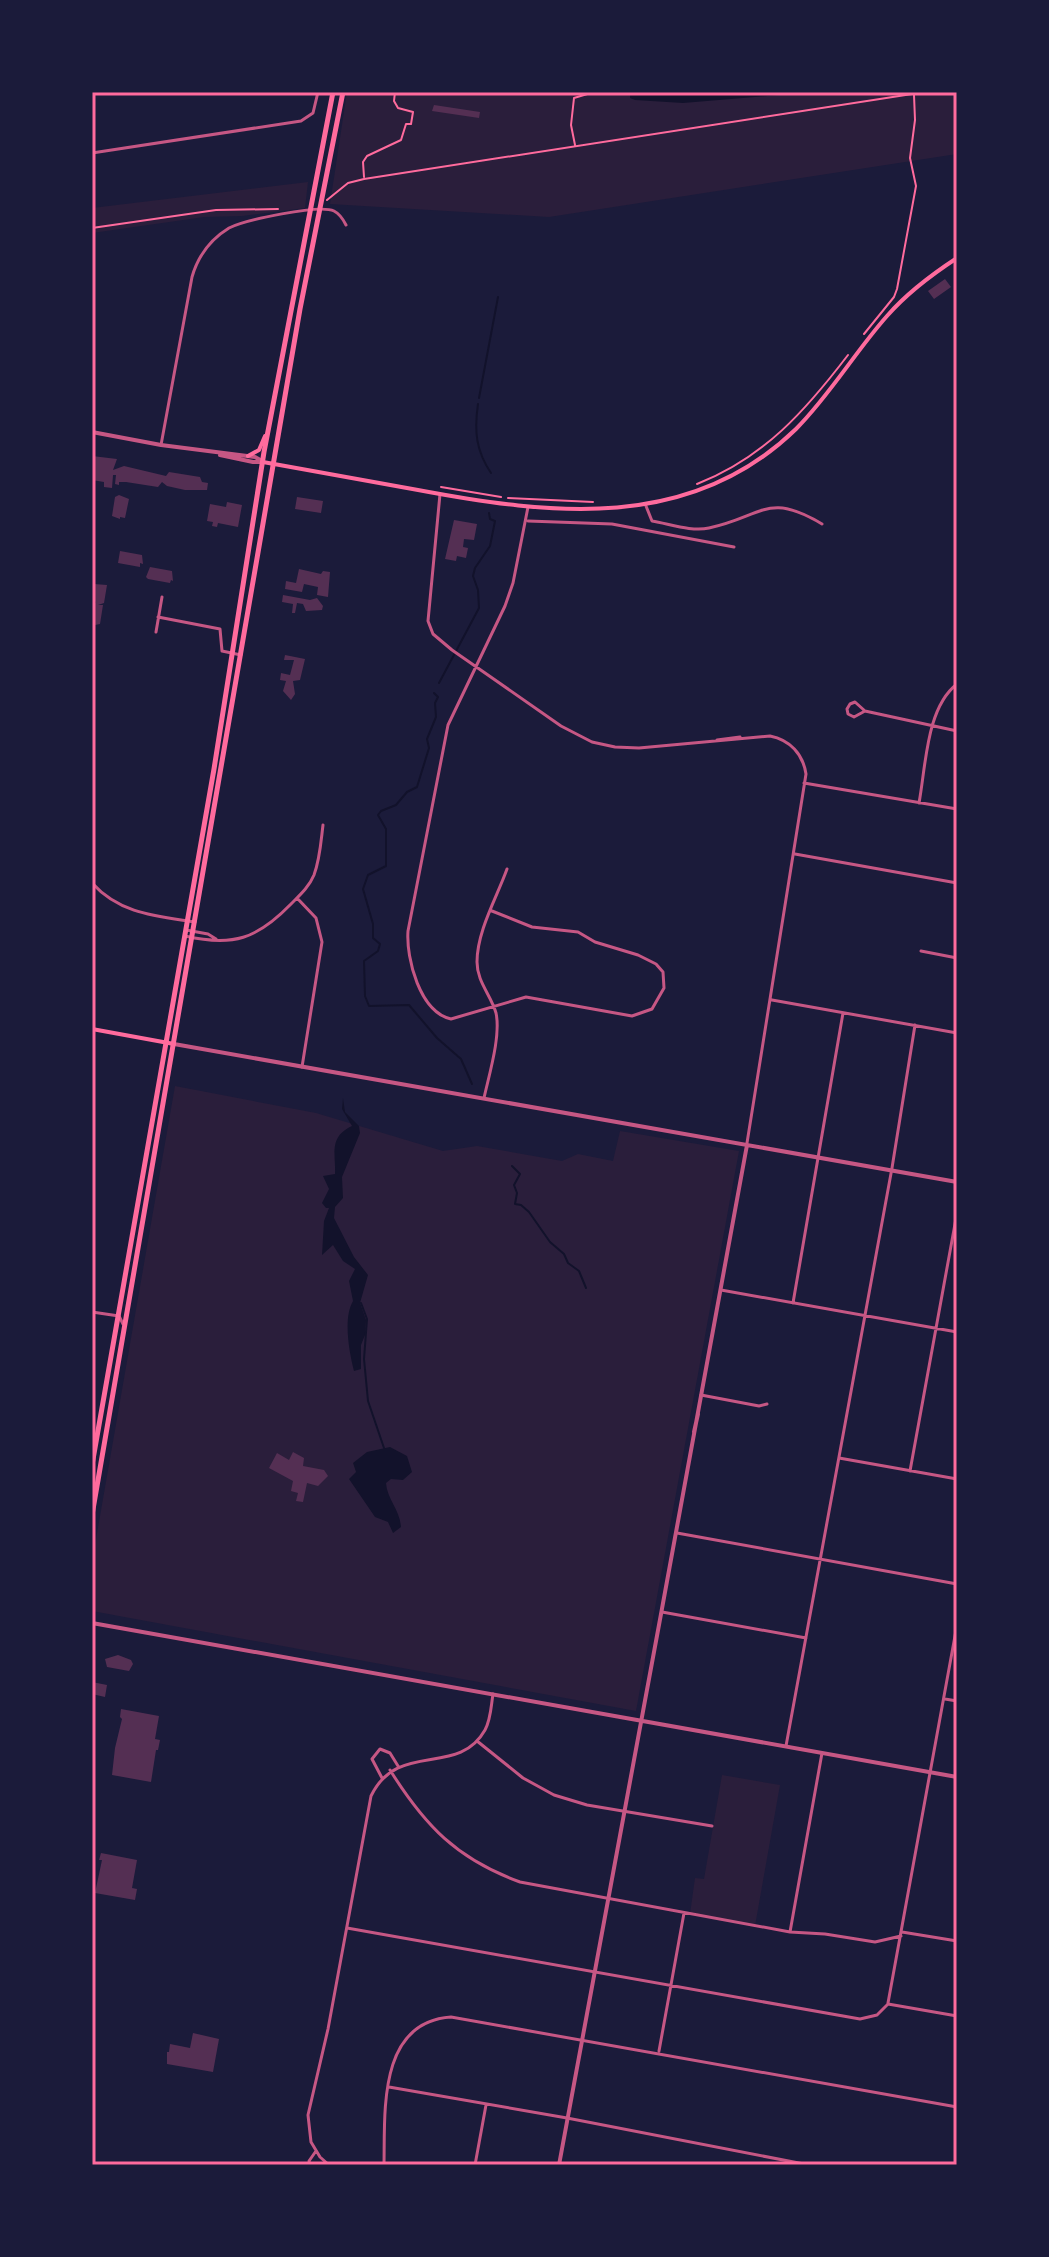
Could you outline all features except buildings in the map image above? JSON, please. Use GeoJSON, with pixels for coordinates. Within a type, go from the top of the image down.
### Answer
{"type":"FeatureCollection","features":[{"type":"Feature","properties":{"kind":"main road"},"geometry":{"type":"LineString","coordinates":[[324,166],[333,92]]}},
{"type":"Feature","properties":{"kind":"main road"},"geometry":{"type":"LineString","coordinates":[[94,1470],[125,1327],[314,219],[343,92]]}},
{"type":"Feature","properties":{"kind":"main road"},"geometry":{"type":"LineString","coordinates":[[92,1515],[94,1470],[119,1316],[263,462],[314,219]]}},
{"type":"Feature","properties":{"kind":"main road"},"geometry":{"type":"LineString","coordinates":[[263,462],[528,507],[609,510],[646,506],[686,495],[728,477],[776,447],[815,407],[899,303],[957,258]]}},
{"type":"Feature","properties":{"kind":"main road"},"geometry":{"type":"LineString","coordinates":[[248,456],[261,447],[271,419]]}},
{"type":"Feature","properties":{"kind":"main road"},"geometry":{"type":"LineString","coordinates":[[92,1029],[174,1044]]}},
{"type":"Feature","properties":{"kind":"street"},"geometry":{"type":"LineString","coordinates":[[92,153],[301,121],[313,113],[318,92]]}},
{"type":"Feature","properties":{"kind":"street"},"geometry":{"type":"LineString","coordinates":[[161,445],[192,277],[210,243],[236,225],[305,211],[332,210],[340,215],[346,225]]}},
{"type":"Feature","properties":{"kind":"street"},"geometry":{"type":"LineString","coordinates":[[92,432],[248,456],[263,462]]}},
{"type":"Feature","properties":{"kind":"street"},"geometry":{"type":"LineString","coordinates":[[214,452],[230,458],[263,462]]}},
{"type":"Feature","properties":{"kind":"street"},"geometry":{"type":"LineString","coordinates":[[440,494],[428,621],[433,634],[454,652],[561,726],[592,742],[629,748],[770,736],[790,744],[804,765],[804,783],[747,1145],[559,2165]]}},
{"type":"Feature","properties":{"kind":"street"},"geometry":{"type":"LineString","coordinates":[[646,506],[652,521],[700,529],[782,507],[802,512],[822,524]]}},
{"type":"Feature","properties":{"kind":"street"},"geometry":{"type":"LineString","coordinates":[[492,911],[532,927],[578,932],[595,942],[656,964],[663,972],[665,983],[652,1009],[632,1016],[526,997],[456,1019],[440,1016],[415,979],[408,951],[408,931],[443,742],[454,708],[505,606],[528,507]]}},
{"type":"Feature","properties":{"kind":"street"},"geometry":{"type":"LineString","coordinates":[[527,521],[612,524],[734,547]]}},
{"type":"Feature","properties":{"kind":"street"},"geometry":{"type":"LineString","coordinates":[[156,632],[162,597]]}},
{"type":"Feature","properties":{"kind":"street"},"geometry":{"type":"LineString","coordinates":[[158,617],[220,629],[222,651],[241,655]]}},
{"type":"Feature","properties":{"kind":"street"},"geometry":{"type":"LineString","coordinates":[[919,803],[932,726],[940,702],[957,684]]}},
{"type":"Feature","properties":{"kind":"street"},"geometry":{"type":"LineString","coordinates":[[865,711],[854,717],[848,714],[847,709],[855,702],[865,711],[957,731]]}},
{"type":"Feature","properties":{"kind":"street"},"geometry":{"type":"LineString","coordinates":[[804,783],[957,809]]}},
{"type":"Feature","properties":{"kind":"street"},"geometry":{"type":"LineString","coordinates":[[185,933],[238,940],[260,932],[297,898],[314,875],[323,825]]}},
{"type":"Feature","properties":{"kind":"street"},"geometry":{"type":"LineString","coordinates":[[793,854],[957,883]]}},
{"type":"Feature","properties":{"kind":"street"},"geometry":{"type":"LineString","coordinates":[[484,1098],[497,1027],[494,1006],[481,983],[477,963],[480,943],[507,869]]}},
{"type":"Feature","properties":{"kind":"street"},"geometry":{"type":"LineString","coordinates":[[92,883],[105,897],[126,909],[195,922]]}},
{"type":"Feature","properties":{"kind":"street"},"geometry":{"type":"LineString","coordinates":[[297,898],[316,918],[322,942],[302,1067]]}},
{"type":"Feature","properties":{"kind":"street"},"geometry":{"type":"LineString","coordinates":[[921,951],[957,958]]}},
{"type":"Feature","properties":{"kind":"street"},"geometry":{"type":"LineString","coordinates":[[770,1000],[957,1033]]}},
{"type":"Feature","properties":{"kind":"street"},"geometry":{"type":"LineString","coordinates":[[793,1303],[843,1013]]}},
{"type":"Feature","properties":{"kind":"street"},"geometry":{"type":"LineString","coordinates":[[786,1746],[915,1025]]}},
{"type":"Feature","properties":{"kind":"street"},"geometry":{"type":"LineString","coordinates":[[174,1044],[957,1182]]}},
{"type":"Feature","properties":{"kind":"street"},"geometry":{"type":"LineString","coordinates":[[910,1471],[957,1213]]}},
{"type":"Feature","properties":{"kind":"street"},"geometry":{"type":"LineString","coordinates":[[721,1290],[957,1332]]}},
{"type":"Feature","properties":{"kind":"street"},"geometry":{"type":"LineString","coordinates":[[92,1312],[119,1316],[125,1327]]}},
{"type":"Feature","properties":{"kind":"street"},"geometry":{"type":"LineString","coordinates":[[701,1395],[759,1406],[767,1404]]}},
{"type":"Feature","properties":{"kind":"street"},"geometry":{"type":"LineString","coordinates":[[839,1458],[957,1479]]}},
{"type":"Feature","properties":{"kind":"street"},"geometry":{"type":"LineString","coordinates":[[677,1533],[957,1584]]}},
{"type":"Feature","properties":{"kind":"street"},"geometry":{"type":"LineString","coordinates":[[662,1612],[806,1638]]}},
{"type":"Feature","properties":{"kind":"street"},"geometry":{"type":"LineString","coordinates":[[92,1623],[957,1777]]}},
{"type":"Feature","properties":{"kind":"street"},"geometry":{"type":"LineString","coordinates":[[347,1928],[860,2019],[877,2015],[888,2004],[957,1627]]}},
{"type":"Feature","properties":{"kind":"street"},"geometry":{"type":"LineString","coordinates":[[325,2164],[308,2131],[308,2115],[328,2029],[371,1796],[390,1770],[450,1756],[477,1741],[489,1720],[493,1694]]}},
{"type":"Feature","properties":{"kind":"street"},"geometry":{"type":"LineString","coordinates":[[944,1699],[957,1701]]}},
{"type":"Feature","properties":{"kind":"street"},"geometry":{"type":"LineString","coordinates":[[477,1741],[538,1787],[570,1801],[712,1826]]}},
{"type":"Feature","properties":{"kind":"street"},"geometry":{"type":"LineString","coordinates":[[382,1778],[372,1759],[380,1749],[390,1753],[398,1766]]}},
{"type":"Feature","properties":{"kind":"street"},"geometry":{"type":"LineString","coordinates":[[790,1932],[822,1753]]}},
{"type":"Feature","properties":{"kind":"street"},"geometry":{"type":"LineString","coordinates":[[390,1770],[409,1801],[436,1832],[479,1864],[520,1882],[790,1932],[875,1942],[902,1934],[957,1941]]}},
{"type":"Feature","properties":{"kind":"street"},"geometry":{"type":"LineString","coordinates":[[659,2053],[684,1913]]}},
{"type":"Feature","properties":{"kind":"street"},"geometry":{"type":"LineString","coordinates":[[888,2004],[957,2016]]}},
{"type":"Feature","properties":{"kind":"street"},"geometry":{"type":"LineString","coordinates":[[384,2165],[385,2106],[394,2061],[409,2034],[418,2026],[439,2018],[451,2017],[582,2039],[957,2107]]}},
{"type":"Feature","properties":{"kind":"street"},"geometry":{"type":"LineString","coordinates":[[389,2087],[809,2165]]}},
{"type":"Feature","properties":{"kind":"street"},"geometry":{"type":"LineString","coordinates":[[475,2165],[486,2105]]}},
{"type":"Feature","properties":{"kind":"street"},"geometry":{"type":"LineString","coordinates":[[310,2165],[309,2161],[316,2151]]}},
{"type":"Feature","properties":{"kind":"path"},"geometry":{"type":"LineString","coordinates":[[364,179],[363,162],[367,156],[401,140],[406,124],[411,124],[413,112],[397,106],[395,92]]}},
{"type":"Feature","properties":{"kind":"path"},"geometry":{"type":"LineString","coordinates":[[575,146],[571,125],[574,98],[594,92]]}},
{"type":"Feature","properties":{"kind":"path"},"geometry":{"type":"LineString","coordinates":[[327,200],[348,183],[364,179],[925,92]]}},
{"type":"Feature","properties":{"kind":"path"},"geometry":{"type":"LineString","coordinates":[[860,340],[897,293],[916,186],[910,158],[915,120],[914,94]]}},
{"type":"Feature","properties":{"kind":"path"},"geometry":{"type":"LineString","coordinates":[[92,228],[216,210],[283,209]]}},
{"type":"Feature","properties":{"kind":"path"},"geometry":{"type":"LineString","coordinates":[[690,486],[735,465],[777,437],[809,405],[852,351]]}},
{"type":"Feature","properties":{"kind":"path"},"geometry":{"type":"LineString","coordinates":[[441,487],[505,498],[602,502]]}},
{"type":"Feature","properties":{"kind":"shaded area"},"geometry":{"type":"Polygon","coordinates":[[[347,92],[957,92],[957,154],[549,217],[330,204],[347,92]]]}},
{"type":"Feature","properties":{"kind":"shaded area"},"geometry":{"type":"Polygon","coordinates":[[[630,92],[815,92],[683,103],[635,100],[630,98],[630,92]]]}},
{"type":"Feature","properties":{"kind":"shaded area"},"geometry":{"type":"Polygon","coordinates":[[[308,182],[305,208],[204,217],[92,233],[92,208],[308,182]]]}},
{"type":"Feature","properties":{"kind":"shaded area"},"geometry":{"type":"Polygon","coordinates":[[[175,1086],[316,1113],[443,1151],[477,1146],[562,1161],[578,1154],[613,1161],[620,1131],[739,1151],[636,1711],[92,1611],[92,1562],[175,1086]]]}},
{"type":"Feature","properties":{"kind":"shaded area"},"geometry":{"type":"Polygon","coordinates":[[[343,1098],[345,1112],[359,1126],[360,1133],[342,1177],[343,1198],[335,1207],[334,1218],[354,1257],[368,1275],[360,1303],[366,1320],[361,1345],[361,1369],[354,1371],[348,1316],[353,1301],[349,1281],[355,1269],[343,1261],[333,1245],[322,1255],[324,1221],[329,1208],[322,1203],[329,1189],[323,1176],[335,1174],[336,1141],[344,1130],[352,1126],[342,1109],[343,1098]]]}},
{"type":"Feature","properties":{"kind":"shaded area"},"geometry":{"type":"Polygon","coordinates":[[[390,1447],[407,1456],[412,1472],[403,1480],[391,1479],[386,1483],[401,1527],[393,1533],[388,1522],[375,1517],[349,1479],[356,1472],[353,1463],[367,1452],[390,1447]]]}},
{"type":"Feature","properties":{"kind":"shaded area"},"geometry":{"type":"Polygon","coordinates":[[[722,1775],[780,1785],[755,1926],[690,1914],[695,1878],[704,1879],[722,1775]]]}},
{"type":"Feature","properties":{"kind":"waterway"},"geometry":{"type":"LineString","coordinates":[[479,398],[498,297]]}},
{"type":"Feature","properties":{"kind":"waterway"},"geometry":{"type":"LineString","coordinates":[[478,404],[477,440],[491,473]]}},
{"type":"Feature","properties":{"kind":"waterway"},"geometry":{"type":"LineString","coordinates":[[439,683],[479,608],[473,576],[490,546],[495,521],[490,519],[489,513]]}},
{"type":"Feature","properties":{"kind":"waterway"},"geometry":{"type":"LineString","coordinates":[[434,693],[438,697],[436,717],[427,739],[429,748],[417,787],[378,815],[386,829],[386,866],[368,875],[363,889],[373,924],[373,938],[380,944],[378,951],[364,961],[365,996],[369,1006],[409,1005],[437,1038],[461,1059],[472,1084]]}},
{"type":"Feature","properties":{"kind":"waterway"},"geometry":{"type":"LineString","coordinates":[[512,1166],[520,1174],[514,1185],[517,1193],[515,1204],[529,1212],[550,1242],[579,1271],[586,1288]]}},
{"type":"Feature","properties":{"kind":"waterway"},"geometry":{"type":"LineString","coordinates":[[361,1303],[367,1319],[364,1359],[368,1401],[384,1448]]}}]}
